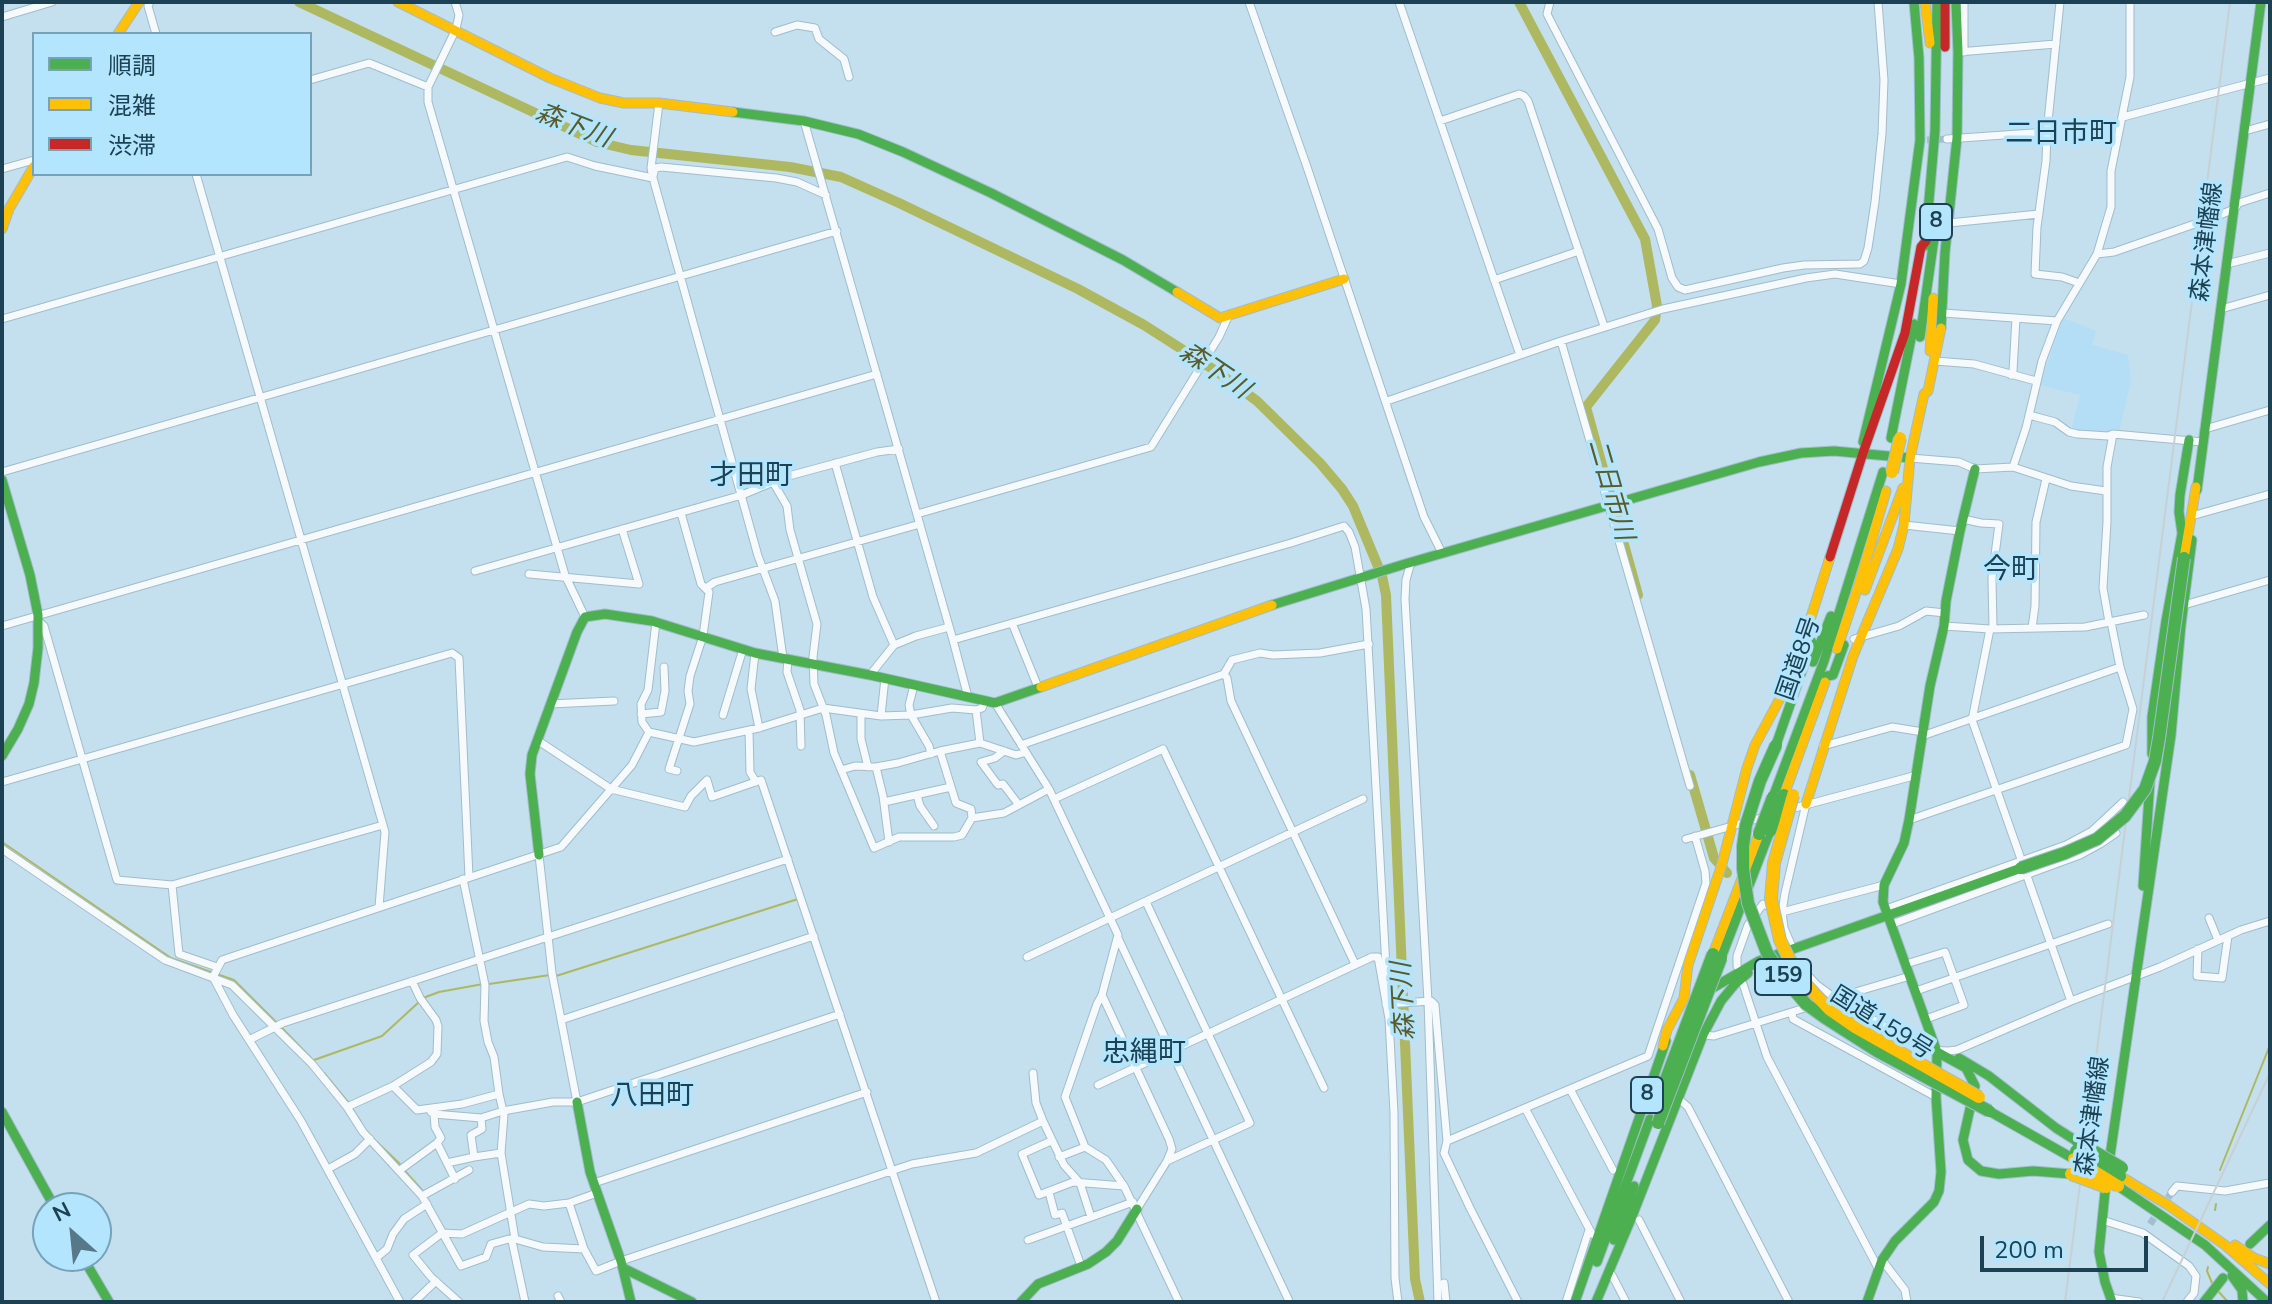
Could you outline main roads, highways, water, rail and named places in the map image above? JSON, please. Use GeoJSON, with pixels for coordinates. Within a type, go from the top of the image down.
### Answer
{"type":"FeatureCollection","features":[{"type":"Feature","properties":{"kind":"main road"},"geometry":{"type":"LineString","coordinates":[[119,32],[139,2]]}},
{"type":"Feature","properties":{"kind":"main road"},"geometry":{"type":"LineString","coordinates":[[398,2],[550,78],[600,98],[804,121],[858,134],[991,193],[1123,260],[1220,318],[1344,279]]}},
{"type":"Feature","properties":{"kind":"main road"},"geometry":{"type":"LineString","coordinates":[[1863,453],[1862,437],[1901,284],[1923,140],[1914,2]]}},
{"type":"Feature","properties":{"kind":"main road"},"geometry":{"type":"LineString","coordinates":[[1925,2],[1932,105],[1935,109]]}},
{"type":"Feature","properties":{"kind":"main road","name":"国道8号"},"geometry":{"type":"LineString","coordinates":[[1820,695],[1860,581],[1888,472],[1910,350],[1926,241],[1935,109],[1937,2]]}},
{"type":"Feature","properties":{"kind":"main road","name":"国道8号"},"geometry":{"type":"LineString","coordinates":[[1895,438],[1919,344],[1933,253],[1942,150],[1947,2]]}},
{"type":"Feature","properties":{"kind":"main road"},"geometry":{"type":"LineString","coordinates":[[1924,394],[1928,391],[1943,313],[1952,138],[1961,52],[1956,2]]}},
{"type":"Feature","properties":{"kind":"main road","name":"森本津幡線"},"geometry":{"type":"LineString","coordinates":[[2141,935],[2152,717],[2182,533],[2191,493],[2196,487],[2204,435],[2261,2]]}},
{"type":"Feature","properties":{"kind":"main road"},"geometry":{"type":"LineString","coordinates":[[2,229],[32,167]]}},
{"type":"Feature","properties":{"kind":"main road"},"geometry":{"type":"LineString","coordinates":[[1663,1046],[1667,1030],[1684,998],[1688,965],[1721,867],[1755,745],[1803,653],[1863,453],[1905,333],[1921,247],[1926,241]]}},
{"type":"Feature","properties":{"kind":"main road"},"geometry":{"type":"LineString","coordinates":[[1806,804],[1857,638],[1890,570],[1904,525],[1910,458],[1931,346],[1933,253]]}},
{"type":"Feature","properties":{"kind":"main road"},"geometry":{"type":"LineString","coordinates":[[2182,533],[2180,495],[2189,440]]}},
{"type":"Feature","properties":{"kind":"main road"},"geometry":{"type":"LineString","coordinates":[[539,855],[530,774],[532,755],[585,617],[605,614],[656,622],[749,651],[885,678],[968,697],[985,705],[1245,613],[1759,462],[1801,453],[1834,451],[1910,458]]}},
{"type":"Feature","properties":{"kind":"main road"},"geometry":{"type":"LineString","coordinates":[[1867,1302],[1880,1264],[1895,1241],[1934,1202],[1939,1191],[1937,1052],[1883,902],[1884,885],[1904,843],[1909,820],[1930,686],[1975,469]]}},
{"type":"Feature","properties":{"kind":"main road","name":"国道8号"},"geometry":{"type":"LineString","coordinates":[[1582,1302],[1765,833],[1783,796],[1824,661],[1888,472]]}},
{"type":"Feature","properties":{"kind":"main road","name":"8"},"geometry":{"type":"LineString","coordinates":[[1827,676],[1833,675],[1909,474]]}},
{"type":"Feature","properties":{"kind":"main road"},"geometry":{"type":"LineString","coordinates":[[2,480],[30,575],[38,618],[38,648],[29,704],[2,756]]}},
{"type":"Feature","properties":{"kind":"main road","name":"森本津幡線"},"geometry":{"type":"LineString","coordinates":[[2111,1300],[2101,1270],[2102,1220],[2178,678],[2199,494],[2196,487]]}},
{"type":"Feature","properties":{"kind":"main road","name":"8"},"geometry":{"type":"LineString","coordinates":[[1593,1302],[1635,1216],[1703,1035],[1721,1001],[1735,984],[1762,964],[2097,839],[2125,816],[2145,789],[2159,738],[2196,487]]}},
{"type":"Feature","properties":{"kind":"main road"},"geometry":{"type":"LineString","coordinates":[[1776,745],[1836,568],[1840,528]]}},
{"type":"Feature","properties":{"kind":"main road","name":"国道159号"},"geometry":{"type":"LineString","coordinates":[[1861,548],[1852,558],[1816,656],[1760,781],[1746,825],[1743,869],[1748,903],[1767,953],[1806,1004],[1824,1017],[1877,1051],[2076,1151],[2119,1180],[2170,1198],[2270,1284]]}},
{"type":"Feature","properties":{"kind":"main road","name":"国道159号"},"geometry":{"type":"LineString","coordinates":[[1820,695],[1823,703],[1783,796],[1771,899],[1780,940],[1797,975],[1829,1009],[1992,1108]]}},
{"type":"Feature","properties":{"kind":"main road","name":"8"},"geometry":{"type":"LineString","coordinates":[[1575,1302],[1593,1233],[1663,1046],[1678,1018],[1706,991],[1759,961],[1793,953]]}},
{"type":"Feature","properties":{"kind":"main road","name":"159"},"geometry":{"type":"LineString","coordinates":[[1937,1052],[1967,1061],[1989,1076],[2056,1128],[2076,1151]]}},
{"type":"Feature","properties":{"kind":"main road","name":"159"},"geometry":{"type":"LineString","coordinates":[[1937,1052],[1966,1068],[1975,1086],[1963,1140],[1968,1160],[1981,1171],[1999,1174],[2053,1171],[2094,1181],[2119,1180],[2226,1262],[2267,1302]]}},
{"type":"Feature","properties":{"kind":"main road"},"geometry":{"type":"LineString","coordinates":[[577,1102],[583,1145],[622,1264],[631,1302]]}},
{"type":"Feature","properties":{"kind":"main road"},"geometry":{"type":"LineString","coordinates":[[2,1112],[46,1192]]}},
{"type":"Feature","properties":{"kind":"main road","name":"国道8号"},"geometry":{"type":"LineString","coordinates":[[1593,1302],[1654,1121]]}},
{"type":"Feature","properties":{"kind":"main road","name":"159"},"geometry":{"type":"LineString","coordinates":[[2170,1198],[2184,1212],[2254,1258],[2270,1264]]}},
{"type":"Feature","properties":{"kind":"main road"},"geometry":{"type":"LineString","coordinates":[[1021,1302],[1038,1284],[1106,1252],[1117,1241],[1135,1206]]}},
{"type":"Feature","properties":{"kind":"main road"},"geometry":{"type":"LineString","coordinates":[[2251,1245],[2270,1227]]}},
{"type":"Feature","properties":{"kind":"main road","name":"159"},"geometry":{"type":"LineString","coordinates":[[2226,1262],[2242,1290],[2243,1302]]}},
{"type":"Feature","properties":{"kind":"main road"},"geometry":{"type":"LineString","coordinates":[[622,1264],[692,1302]]}},
{"type":"Feature","properties":{"kind":"main road"},"geometry":{"type":"LineString","coordinates":[[91,1272],[109,1302]]}},
{"type":"Feature","properties":{"kind":"main road"},"geometry":{"type":"LineString","coordinates":[[2207,1302],[2225,1279]]}},
{"type":"Feature","properties":{"kind":"waterway","name":"森下川"},"geometry":{"type":"LineString","coordinates":[[299,2],[597,142],[631,150],[790,167],[841,177],[899,203],[1078,289],[1144,325],[1257,401],[1320,463],[1353,506],[1382,576],[1386,595],[1415,1279],[1420,1302]]}},
{"type":"Feature","properties":{"kind":"waterway","name":"二日市川"},"geometry":{"type":"LineString","coordinates":[[1519,2],[1645,239],[1657,306],[1655,320],[1586,407],[1638,595]]}},
{"type":"Feature","properties":{"kind":"waterway","name":"二日市川"},"geometry":{"type":"LineString","coordinates":[[1690,775],[1714,858],[1727,873]]}},
{"type":"Feature","properties":{"kind":"waterway"},"geometry":{"type":"LineString","coordinates":[[2,842],[171,958],[234,980],[276,1022]]}},
{"type":"Feature","properties":{"kind":"waterway"},"geometry":{"type":"LineString","coordinates":[[556,976],[798,899]]}},
{"type":"Feature","properties":{"kind":"waterway"},"geometry":{"type":"LineString","coordinates":[[489,984],[550,975]]}},
{"type":"Feature","properties":{"kind":"waterway"},"geometry":{"type":"LineString","coordinates":[[423,998],[483,984]]}},
{"type":"Feature","properties":{"kind":"waterway"},"geometry":{"type":"LineString","coordinates":[[314,1060],[382,1036],[419,1002]]}},
{"type":"Feature","properties":{"kind":"waterway"},"geometry":{"type":"LineString","coordinates":[[280,1026],[312,1059]]}},
{"type":"Feature","properties":{"kind":"waterway"},"geometry":{"type":"LineString","coordinates":[[2220,1170],[2270,1045]]}},
{"type":"Feature","properties":{"kind":"waterway"},"geometry":{"type":"LineString","coordinates":[[324,1073],[348,1102]]}},
{"type":"Feature","properties":{"kind":"waterway"},"geometry":{"type":"LineString","coordinates":[[351,1107],[361,1122]]}},
{"type":"Feature","properties":{"kind":"waterway"},"geometry":{"type":"LineString","coordinates":[[377,1142],[401,1165]]}},
{"type":"Feature","properties":{"kind":"waterway"},"geometry":{"type":"LineString","coordinates":[[405,1171],[422,1190]]}},
{"type":"Feature","properties":{"kind":"waterway"},"geometry":{"type":"LineString","coordinates":[[2215,1210],[2216,1204]]}},
{"type":"Feature","properties":{"kind":"waterway"},"geometry":{"type":"LineString","coordinates":[[2208,1267],[2212,1283]]}},
{"type":"Feature","properties":{"kind":"waterway"},"geometry":{"type":"LineString","coordinates":[[2218,1291],[2228,1302]]}},
{"type":"Feature","properties":{"kind":"tunnel"},"geometry":{"type":"LineString","coordinates":[[1927,140],[1947,139]]}},
{"type":"Feature","properties":{"kind":"tunnel"},"geometry":{"type":"LineString","coordinates":[[2150,1224],[2172,1192]]}},
{"type":"Feature","properties":{"kind":"railway"},"geometry":{"type":"LineString","coordinates":[[2065,1302],[2230,2]]}},
{"type":"Feature","properties":{"kind":"railway"},"geometry":{"type":"LineString","coordinates":[[2162,1302],[2270,1073]]}},
{"type":"Feature","properties":{"kind":"district","name":"二日市町"},"geometry":{"type":"Point","coordinates":[2061,135]}},
{"type":"Feature","properties":{"kind":"district","name":"才田町"},"geometry":{"type":"Point","coordinates":[751,477]}},
{"type":"Feature","properties":{"kind":"district","name":"今町"},"geometry":{"type":"Point","coordinates":[2011,571]}},
{"type":"Feature","properties":{"kind":"district","name":"忠縄町"},"geometry":{"type":"Point","coordinates":[1144,1054]}},
{"type":"Feature","properties":{"kind":"district","name":"八田町"},"geometry":{"type":"Point","coordinates":[652,1097]}}]}
